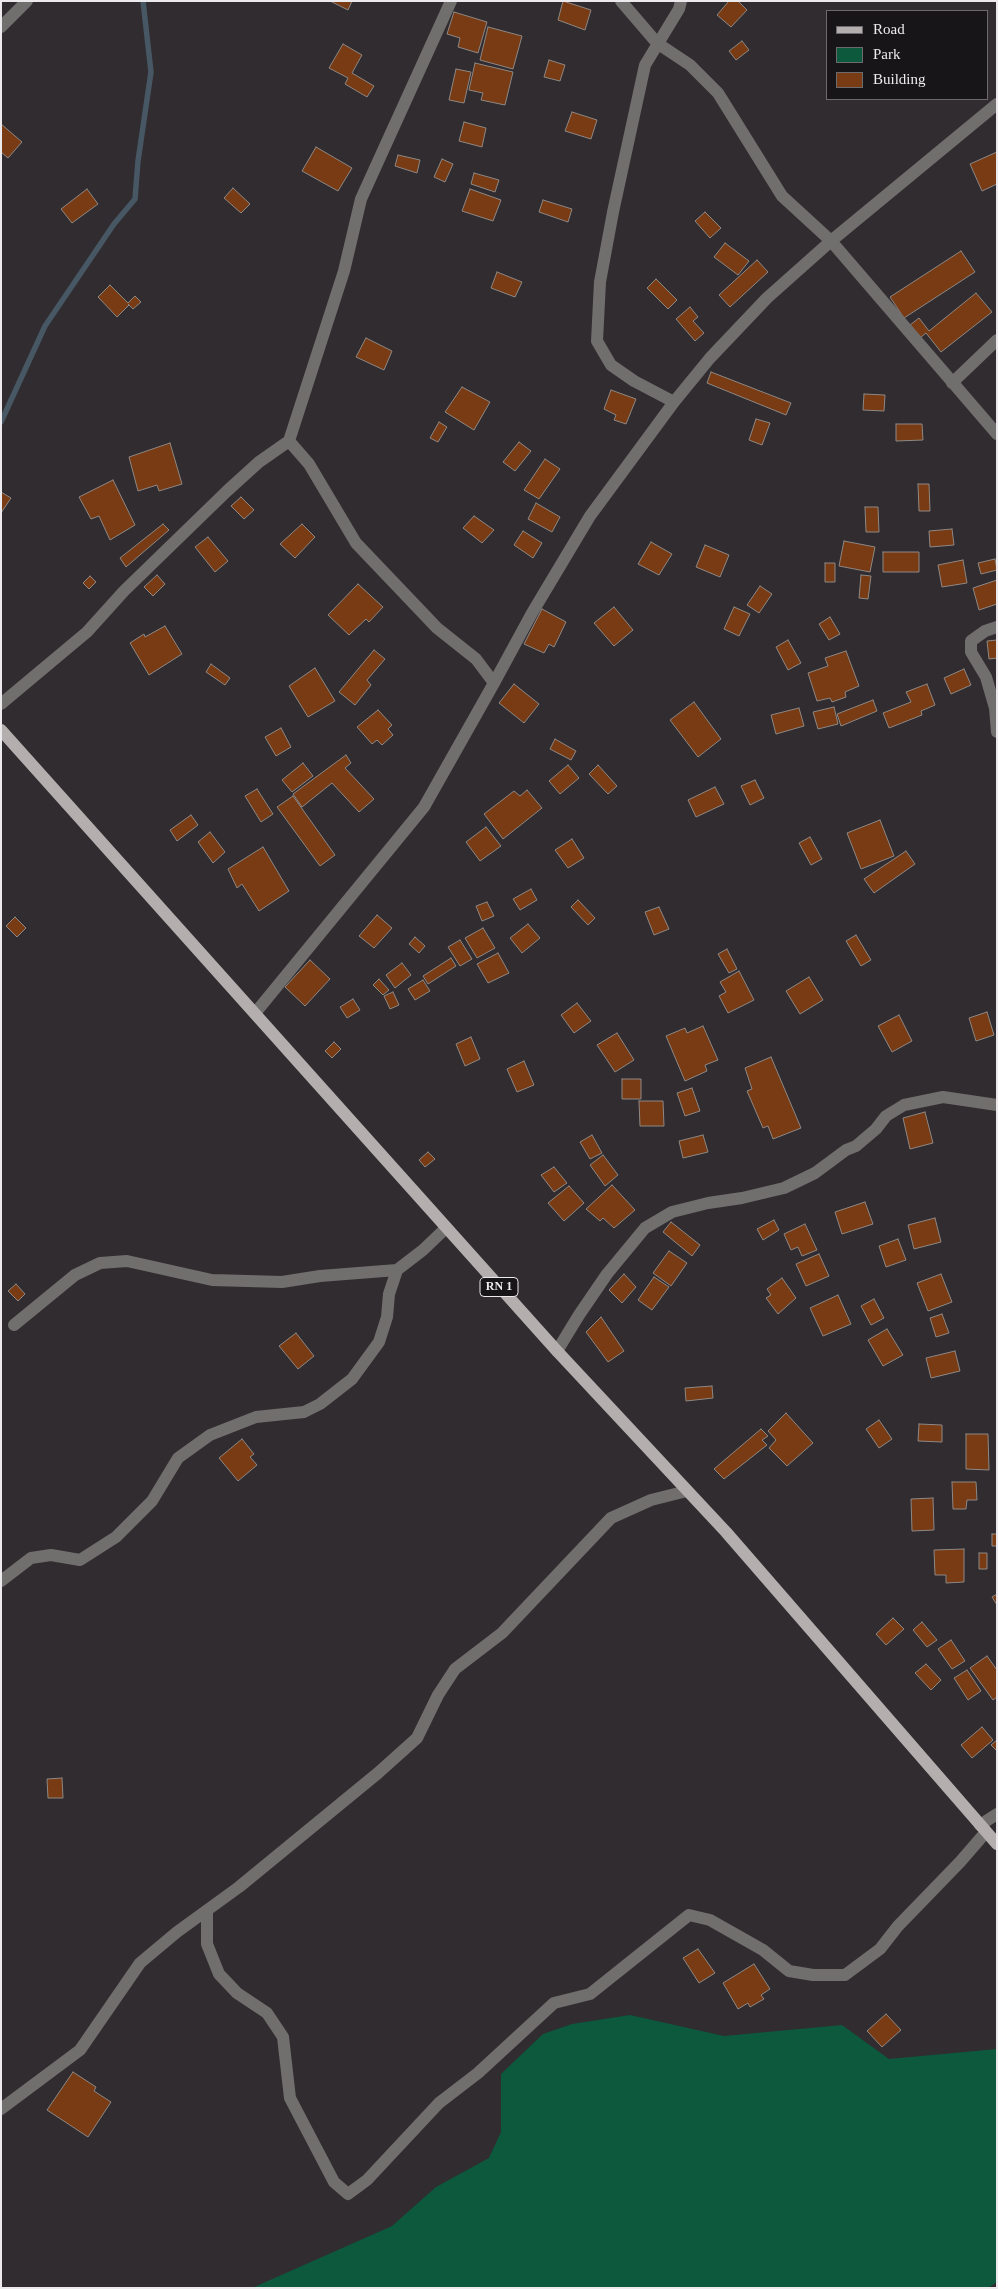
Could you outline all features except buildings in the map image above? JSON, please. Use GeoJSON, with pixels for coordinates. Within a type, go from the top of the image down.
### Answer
{"type":"FeatureCollection","features":[{"type":"Feature","properties":{"kind":"main road","name":"RN 1"},"geometry":{"type":"LineString","coordinates":[[1,730],[256,1012],[557,1351],[726,1532],[997,1844]]}},
{"type":"Feature","properties":{"kind":"street"},"geometry":{"type":"LineString","coordinates":[[1,27],[27,1]]}},
{"type":"Feature","properties":{"kind":"street"},"geometry":{"type":"LineString","coordinates":[[1,704],[87,632],[124,591],[227,491],[259,462],[288,441],[344,271],[361,199],[451,1]]}},
{"type":"Feature","properties":{"kind":"street"},"geometry":{"type":"LineString","coordinates":[[620,1],[657,44],[690,65],[718,93],[782,196],[831,241],[997,434]]}},
{"type":"Feature","properties":{"kind":"street"},"geometry":{"type":"LineString","coordinates":[[674,402],[634,381],[612,365],[597,340],[600,282],[645,65],[679,9],[681,1]]}},
{"type":"Feature","properties":{"kind":"street"},"geometry":{"type":"LineString","coordinates":[[256,1012],[424,807],[532,612],[590,516],[674,402],[710,358],[767,298],[831,241],[997,104]]}},
{"type":"Feature","properties":{"kind":"street"},"geometry":{"type":"LineString","coordinates":[[952,383],[997,340]]}},
{"type":"Feature","properties":{"kind":"street"},"geometry":{"type":"LineString","coordinates":[[288,441],[309,464],[356,543],[437,628],[476,659],[494,683]]}},
{"type":"Feature","properties":{"kind":"street"},"geometry":{"type":"LineString","coordinates":[[997,627],[985,631],[972,641],[972,652],[986,677],[995,708],[997,732]]}},
{"type":"Feature","properties":{"kind":"street"},"geometry":{"type":"LineString","coordinates":[[557,1351],[579,1314],[607,1274],[645,1228],[672,1212],[708,1203],[742,1198],[792,1185],[816,1173],[846,1150],[856,1146],[876,1129],[886,1116],[904,1105],[944,1097],[997,1105]]}},
{"type":"Feature","properties":{"kind":"street"},"geometry":{"type":"LineString","coordinates":[[1,1581],[31,1558],[51,1555],[80,1560],[116,1537],[152,1501],[178,1458],[210,1435],[256,1417],[304,1412],[320,1404],[352,1379],[379,1342],[388,1317],[389,1294],[398,1270],[446,1228]]}},
{"type":"Feature","properties":{"kind":"street"},"geometry":{"type":"LineString","coordinates":[[14,1325],[75,1275],[100,1264],[127,1261],[212,1280],[282,1282],[320,1276],[398,1270]]}},
{"type":"Feature","properties":{"kind":"street"},"geometry":{"type":"LineString","coordinates":[[1,2109],[80,2050],[140,1963],[239,1888],[418,1738],[438,1695],[455,1669],[502,1633],[612,1518],[651,1500],[687,1490]]}},
{"type":"Feature","properties":{"kind":"street"},"geometry":{"type":"LineString","coordinates":[[207,1911],[207,1944],[219,1974],[237,1994],[267,2013],[283,2037],[290,2098],[334,2182],[348,2194],[367,2180],[439,2103],[478,2073],[554,2003],[590,1994],[689,1915],[710,1920],[763,1950],[789,1971],[813,1975],[845,1975],[880,1948],[898,1926],[960,1862],[983,1828],[997,1814]]}},
{"type":"Feature","properties":{"kind":"green space"},"geometry":{"type":"Polygon","coordinates":[[[630,2015],[724,2036],[842,2025],[889,2059],[997,2049],[997,2282],[988,2288],[252,2288],[392,2226],[436,2187],[489,2158],[501,2132],[501,2074],[543,2034],[572,2024],[630,2015]]]}},
{"type":"Feature","properties":{"kind":"waterway"},"geometry":{"type":"LineString","coordinates":[[1,422],[45,326],[114,224],[135,199],[138,161],[151,72],[143,1]]}}]}
